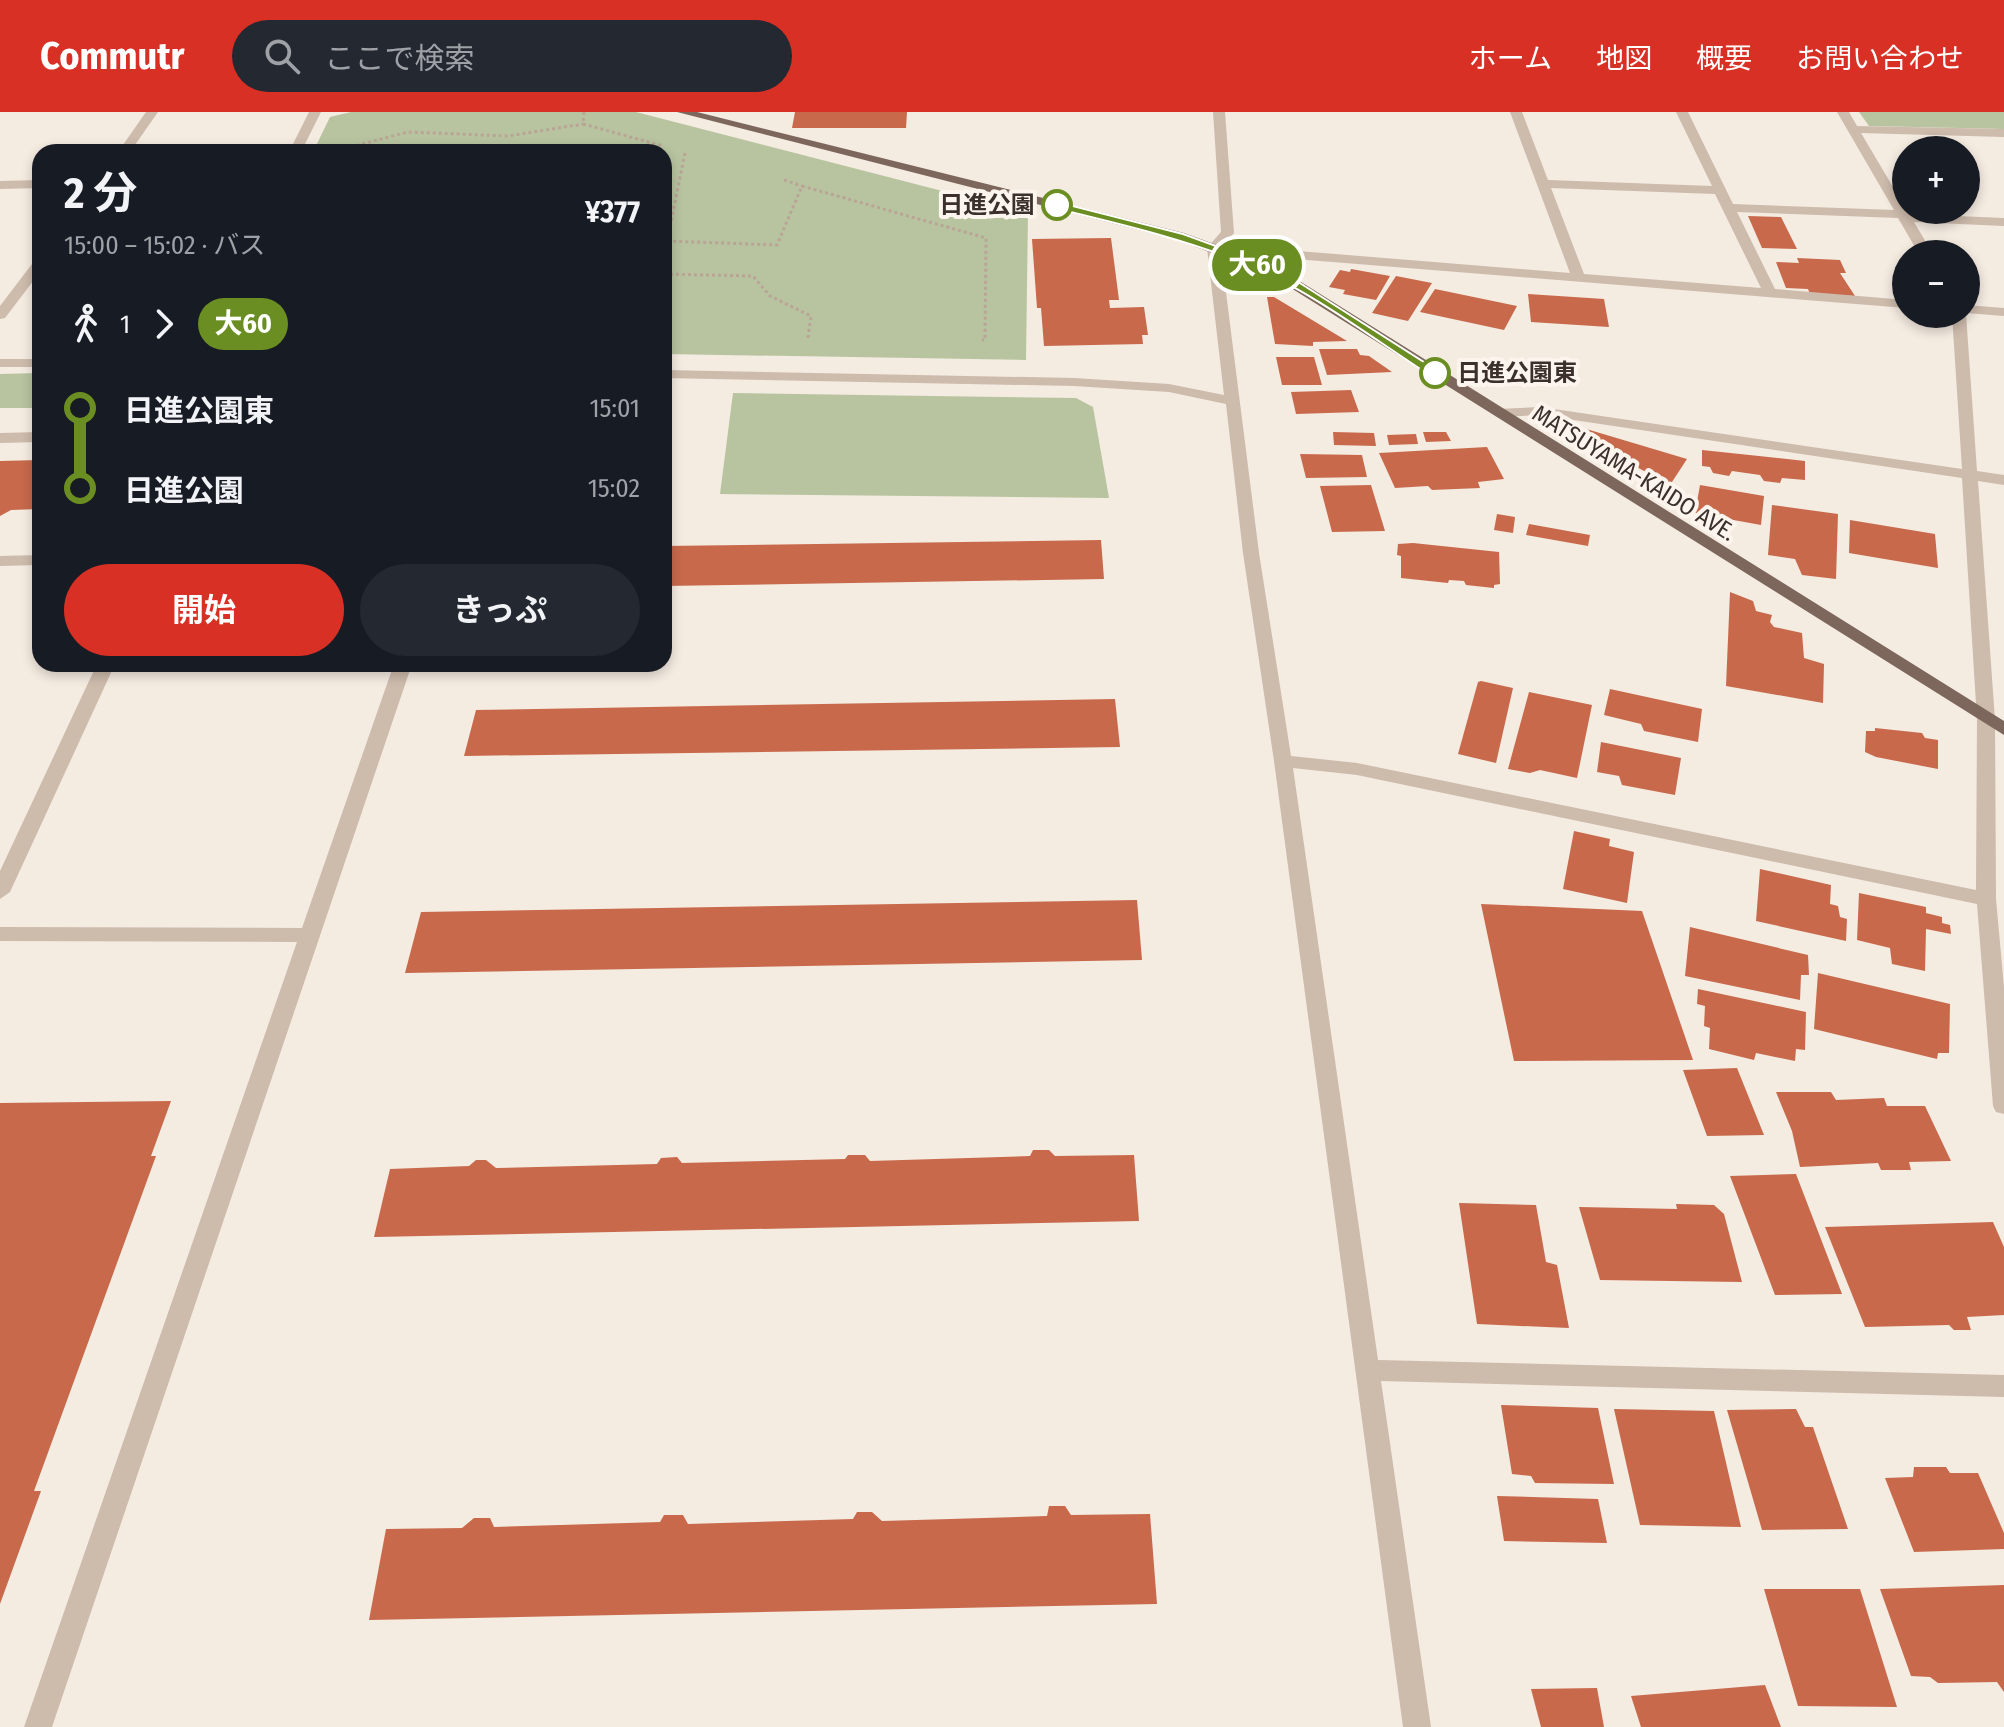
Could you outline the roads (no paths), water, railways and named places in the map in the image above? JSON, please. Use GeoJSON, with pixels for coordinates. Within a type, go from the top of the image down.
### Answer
{"type":"FeatureCollection","features":[{"type":"Feature","properties":{"kind":"main road","name":"MATSUYAMA-KAIDO AVE."},"geometry":{"type":"LineString","coordinates":[[683,112],[1179,236],[1288,280],[2004,729]]}},
{"type":"Feature","properties":{"kind":"street"},"geometry":{"type":"LineString","coordinates":[[130,144],[152,112]]}},
{"type":"Feature","properties":{"kind":"street"},"geometry":{"type":"LineString","coordinates":[[299,144],[315,112]]}},
{"type":"Feature","properties":{"kind":"street"},"geometry":{"type":"LineString","coordinates":[[1214,248],[1228,233],[1219,112]]}},
{"type":"Feature","properties":{"kind":"street"},"geometry":{"type":"LineString","coordinates":[[1516,112],[1579,278]]}},
{"type":"Feature","properties":{"kind":"street"},"geometry":{"type":"LineString","coordinates":[[1682,112],[1770,293]]}},
{"type":"Feature","properties":{"kind":"street"},"geometry":{"type":"LineString","coordinates":[[1843,112],[1892,196]]}},
{"type":"Feature","properties":{"kind":"street"},"geometry":{"type":"LineString","coordinates":[[1851,129],[2004,133]]}},
{"type":"Feature","properties":{"kind":"street"},"geometry":{"type":"LineString","coordinates":[[0,185],[32,184]]}},
{"type":"Feature","properties":{"kind":"street"},"geometry":{"type":"LineString","coordinates":[[1543,184],[1720,190]]}},
{"type":"Feature","properties":{"kind":"street"},"geometry":{"type":"LineString","coordinates":[[1728,208],[1892,215]]}},
{"type":"Feature","properties":{"kind":"street"},"geometry":{"type":"LineString","coordinates":[[1980,221],[2004,222]]}},
{"type":"Feature","properties":{"kind":"street"},"geometry":{"type":"LineString","coordinates":[[1214,248],[1892,303]]}},
{"type":"Feature","properties":{"kind":"street"},"geometry":{"type":"LineString","coordinates":[[1214,248],[1251,553],[1283,761],[1417,1727]]}},
{"type":"Feature","properties":{"kind":"street"},"geometry":{"type":"LineString","coordinates":[[0,315],[32,273]]}},
{"type":"Feature","properties":{"kind":"street"},"geometry":{"type":"LineString","coordinates":[[1980,310],[2004,312]]}},
{"type":"Feature","properties":{"kind":"street"},"geometry":{"type":"LineString","coordinates":[[1960,328],[1986,720],[1986,899],[2004,1106]]}},
{"type":"Feature","properties":{"kind":"street"},"geometry":{"type":"LineString","coordinates":[[0,363],[32,363]]}},
{"type":"Feature","properties":{"kind":"street"},"geometry":{"type":"LineString","coordinates":[[672,374],[1074,382],[1169,388],[1233,401]]}},
{"type":"Feature","properties":{"kind":"street"},"geometry":{"type":"LineString","coordinates":[[1498,413],[1540,411],[2004,480]]}},
{"type":"Feature","properties":{"kind":"street"},"geometry":{"type":"LineString","coordinates":[[0,438],[32,436]]}},
{"type":"Feature","properties":{"kind":"street"},"geometry":{"type":"LineString","coordinates":[[0,561],[32,560]]}},
{"type":"Feature","properties":{"kind":"street"},"geometry":{"type":"LineString","coordinates":[[0,892],[102,672]]}},
{"type":"Feature","properties":{"kind":"street"},"geometry":{"type":"LineString","coordinates":[[38,1727],[400,672]]}},
{"type":"Feature","properties":{"kind":"street"},"geometry":{"type":"LineString","coordinates":[[1283,761],[1357,769],[1986,899]]}},
{"type":"Feature","properties":{"kind":"street"},"geometry":{"type":"LineString","coordinates":[[0,934],[311,935]]}},
{"type":"Feature","properties":{"kind":"street"},"geometry":{"type":"LineString","coordinates":[[1366,1370],[2004,1386]]}},
{"type":"Feature","properties":{"kind":"place","name":"日進公園"},"geometry":{"type":"Point","coordinates":[1057,205]}},
{"type":"Feature","properties":{"kind":"place","name":"日進公園東"},"geometry":{"type":"Point","coordinates":[1435,373]}}]}
